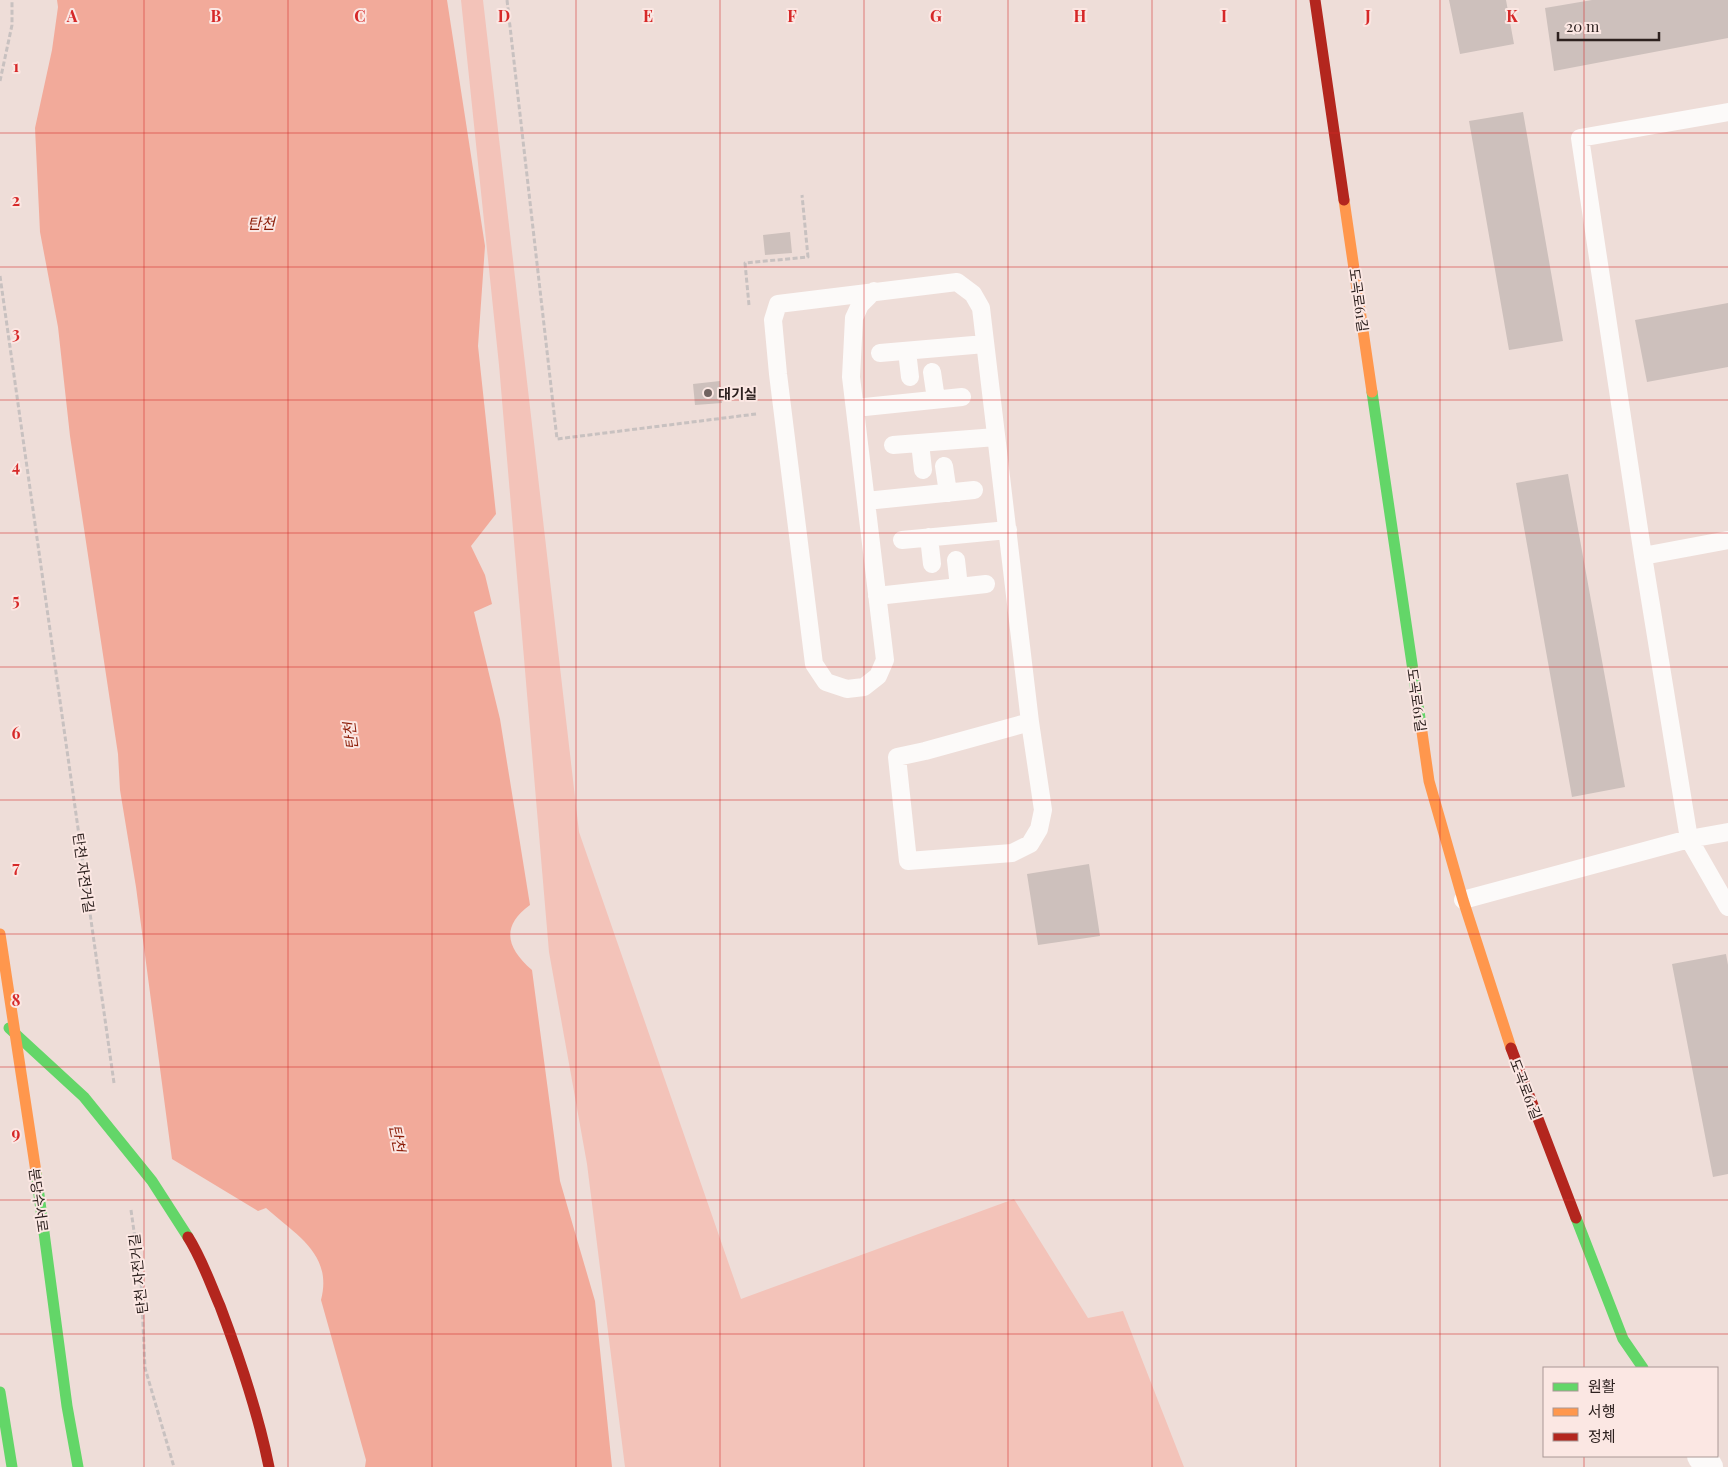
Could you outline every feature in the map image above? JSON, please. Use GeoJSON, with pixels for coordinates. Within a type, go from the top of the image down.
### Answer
{"type":"FeatureCollection","features":[{"type":"Feature","properties":{"kind":"main road","name":"도곡로61길"},"geometry":{"type":"LineString","coordinates":[[1315,0],[1429,781],[1463,900],[1516,1064],[1623,1339],[1641,1367]]}},
{"type":"Feature","properties":{"kind":"main road","name":"분당수서로"},"geometry":{"type":"LineString","coordinates":[[0,934],[33,1152],[66,1406],[78,1467]]}},
{"type":"Feature","properties":{"kind":"main road"},"geometry":{"type":"LineString","coordinates":[[0,1020],[84,1097],[152,1180],[199,1254],[232,1338],[262,1431],[269,1467]]}},
{"type":"Feature","properties":{"kind":"main road"},"geometry":{"type":"LineString","coordinates":[[0,1392],[12,1467]]}},
{"type":"Feature","properties":{"kind":"lane"},"geometry":{"type":"LineString","coordinates":[[1728,112],[1580,138],[1643,556],[1689,839],[1728,907]]}},
{"type":"Feature","properties":{"kind":"lane"},"geometry":{"type":"LineString","coordinates":[[874,291],[860,305],[854,318],[851,377],[885,660],[878,676],[864,687],[847,689],[826,682],[814,664],[773,320],[778,304],[874,291],[956,282],[973,294],[981,308],[1030,722],[1043,810],[1039,829],[1030,844],[1012,853],[908,862],[897,757],[1030,722]]}},
{"type":"Feature","properties":{"kind":"lane"},"geometry":{"type":"LineString","coordinates":[[880,353],[985,344]]}},
{"type":"Feature","properties":{"kind":"lane"},"geometry":{"type":"LineString","coordinates":[[907,351],[910,377]]}},
{"type":"Feature","properties":{"kind":"lane"},"geometry":{"type":"LineString","coordinates":[[932,372],[936,399]]}},
{"type":"Feature","properties":{"kind":"lane"},"geometry":{"type":"LineString","coordinates":[[855,408],[962,397]]}},
{"type":"Feature","properties":{"kind":"lane"},"geometry":{"type":"LineString","coordinates":[[894,445],[996,437]]}},
{"type":"Feature","properties":{"kind":"lane"},"geometry":{"type":"LineString","coordinates":[[920,443],[923,470]]}},
{"type":"Feature","properties":{"kind":"lane"},"geometry":{"type":"LineString","coordinates":[[944,466],[948,493]]}},
{"type":"Feature","properties":{"kind":"lane"},"geometry":{"type":"LineString","coordinates":[[866,502],[974,490]]}},
{"type":"Feature","properties":{"kind":"lane"},"geometry":{"type":"LineString","coordinates":[[902,540],[1008,530]]}},
{"type":"Feature","properties":{"kind":"lane"},"geometry":{"type":"LineString","coordinates":[[929,537],[932,564]]}},
{"type":"Feature","properties":{"kind":"lane"},"geometry":{"type":"LineString","coordinates":[[1643,556],[1728,540]]}},
{"type":"Feature","properties":{"kind":"lane"},"geometry":{"type":"LineString","coordinates":[[956,560],[959,587]]}},
{"type":"Feature","properties":{"kind":"lane"},"geometry":{"type":"LineString","coordinates":[[877,596],[986,584]]}},
{"type":"Feature","properties":{"kind":"lane"},"geometry":{"type":"LineString","coordinates":[[1463,900],[1689,839],[1728,832]]}},
{"type":"Feature","properties":{"kind":"path"},"geometry":{"type":"LineString","coordinates":[[0,81],[12,25],[12,0]]}},
{"type":"Feature","properties":{"kind":"path"},"geometry":{"type":"LineString","coordinates":[[507,0],[557,439],[758,414],[757,404]]}},
{"type":"Feature","properties":{"kind":"path"},"geometry":{"type":"LineString","coordinates":[[749,310],[745,263],[808,257],[802,195]]}},
{"type":"Feature","properties":{"kind":"path","name":"탄천 자전거길"},"geometry":{"type":"LineString","coordinates":[[0,276],[114,1085]]}},
{"type":"Feature","properties":{"kind":"path","name":"탄천 자전거길"},"geometry":{"type":"LineString","coordinates":[[130,1203],[141,1281],[145,1368],[174,1467]]}},
{"type":"Feature","properties":{"kind":"shaded area"},"geometry":{"type":"Polygon","coordinates":[[[461,0],[483,0],[579,832],[741,1299],[1014,1199],[1088,1318],[1123,1311],[1184,1467],[625,1467],[587,1164],[549,952],[499,365],[461,0]]]}},
{"type":"Feature","properties":{"kind":"water","name":"탄천"},"geometry":{"type":"Polygon","coordinates":[[[57,0],[447,0],[485,246],[478,346],[496,514],[471,546],[485,575],[492,604],[474,612],[500,719],[530,905],[514,921],[510,938],[517,954],[532,970],[560,1181],[595,1301],[612,1467],[365,1467],[366,1460],[321,1300],[322,1270],[317,1258],[300,1237],[266,1208],[258,1211],[172,1159],[136,887],[120,790],[118,754],[70,436],[58,327],[40,232],[35,128],[52,50],[58,7],[57,0]]]}},
{"type":"Feature","properties":{"kind":"building"},"geometry":{"type":"Polygon","coordinates":[[[1449,0],[1506,0],[1514,44],[1460,54],[1449,0]]]}},
{"type":"Feature","properties":{"kind":"building"},"geometry":{"type":"Polygon","coordinates":[[[1592,0],[1728,0],[1728,38],[1554,71],[1545,8],[1592,0]]]}},
{"type":"Feature","properties":{"kind":"building"},"geometry":{"type":"Polygon","coordinates":[[[1523,112],[1563,341],[1509,350],[1469,121],[1523,112]]]}},
{"type":"Feature","properties":{"kind":"building"},"geometry":{"type":"Polygon","coordinates":[[[790,232],[792,253],[765,255],[763,235],[790,232]]]}},
{"type":"Feature","properties":{"kind":"building"},"geometry":{"type":"Polygon","coordinates":[[[1728,303],[1728,367],[1647,382],[1635,320],[1728,303]]]}},
{"type":"Feature","properties":{"kind":"building","name":"대기실"},"geometry":{"type":"Polygon","coordinates":[[[720,381],[722,403],[695,405],[693,384],[720,381]]]}},
{"type":"Feature","properties":{"kind":"building"},"geometry":{"type":"Polygon","coordinates":[[[1568,474],[1625,787],[1572,797],[1516,483],[1568,474]]]}},
{"type":"Feature","properties":{"kind":"building"},"geometry":{"type":"Polygon","coordinates":[[[1089,864],[1100,936],[1038,945],[1027,874],[1089,864]]]}},
{"type":"Feature","properties":{"kind":"building"},"geometry":{"type":"Polygon","coordinates":[[[1726,954],[1728,965],[1728,1174],[1713,1177],[1672,964],[1726,954]]]}},
{"type":"Feature","properties":{"kind":"traffic: fast"},"geometry":{"type":"LineString","coordinates":[[1372,392],[1421,725]]}},
{"type":"Feature","properties":{"kind":"traffic: fast"},"geometry":{"type":"LineString","coordinates":[[9,1028],[84,1097],[152,1181],[188,1237]]}},
{"type":"Feature","properties":{"kind":"traffic: fast"},"geometry":{"type":"LineString","coordinates":[[36,1172],[67,1406],[78,1467]]}},
{"type":"Feature","properties":{"kind":"traffic: fast"},"geometry":{"type":"LineString","coordinates":[[1576,1218],[1623,1339],[1642,1367]]}},
{"type":"Feature","properties":{"kind":"traffic: fast"},"geometry":{"type":"LineString","coordinates":[[0,1392],[12,1467]]}},
{"type":"Feature","properties":{"kind":"traffic: slow"},"geometry":{"type":"LineString","coordinates":[[1344,200],[1372,392]]}},
{"type":"Feature","properties":{"kind":"traffic: slow"},"geometry":{"type":"LineString","coordinates":[[1421,725],[1429,781],[1463,900],[1511,1048]]}},
{"type":"Feature","properties":{"kind":"traffic: slow"},"geometry":{"type":"LineString","coordinates":[[0,934],[36,1172]]}},
{"type":"Feature","properties":{"kind":"traffic: jam"},"geometry":{"type":"LineString","coordinates":[[1315,0],[1344,200]]}},
{"type":"Feature","properties":{"kind":"traffic: jam"},"geometry":{"type":"LineString","coordinates":[[1511,1048],[1576,1218]]}},
{"type":"Feature","properties":{"kind":"traffic: jam"},"geometry":{"type":"LineString","coordinates":[[188,1237],[198,1254],[235,1346],[254,1406],[269,1467]]}},
{"type":"Feature","properties":{"kind":"place","name":"대기실"},"geometry":{"type":"Point","coordinates":[708,393]}}]}
